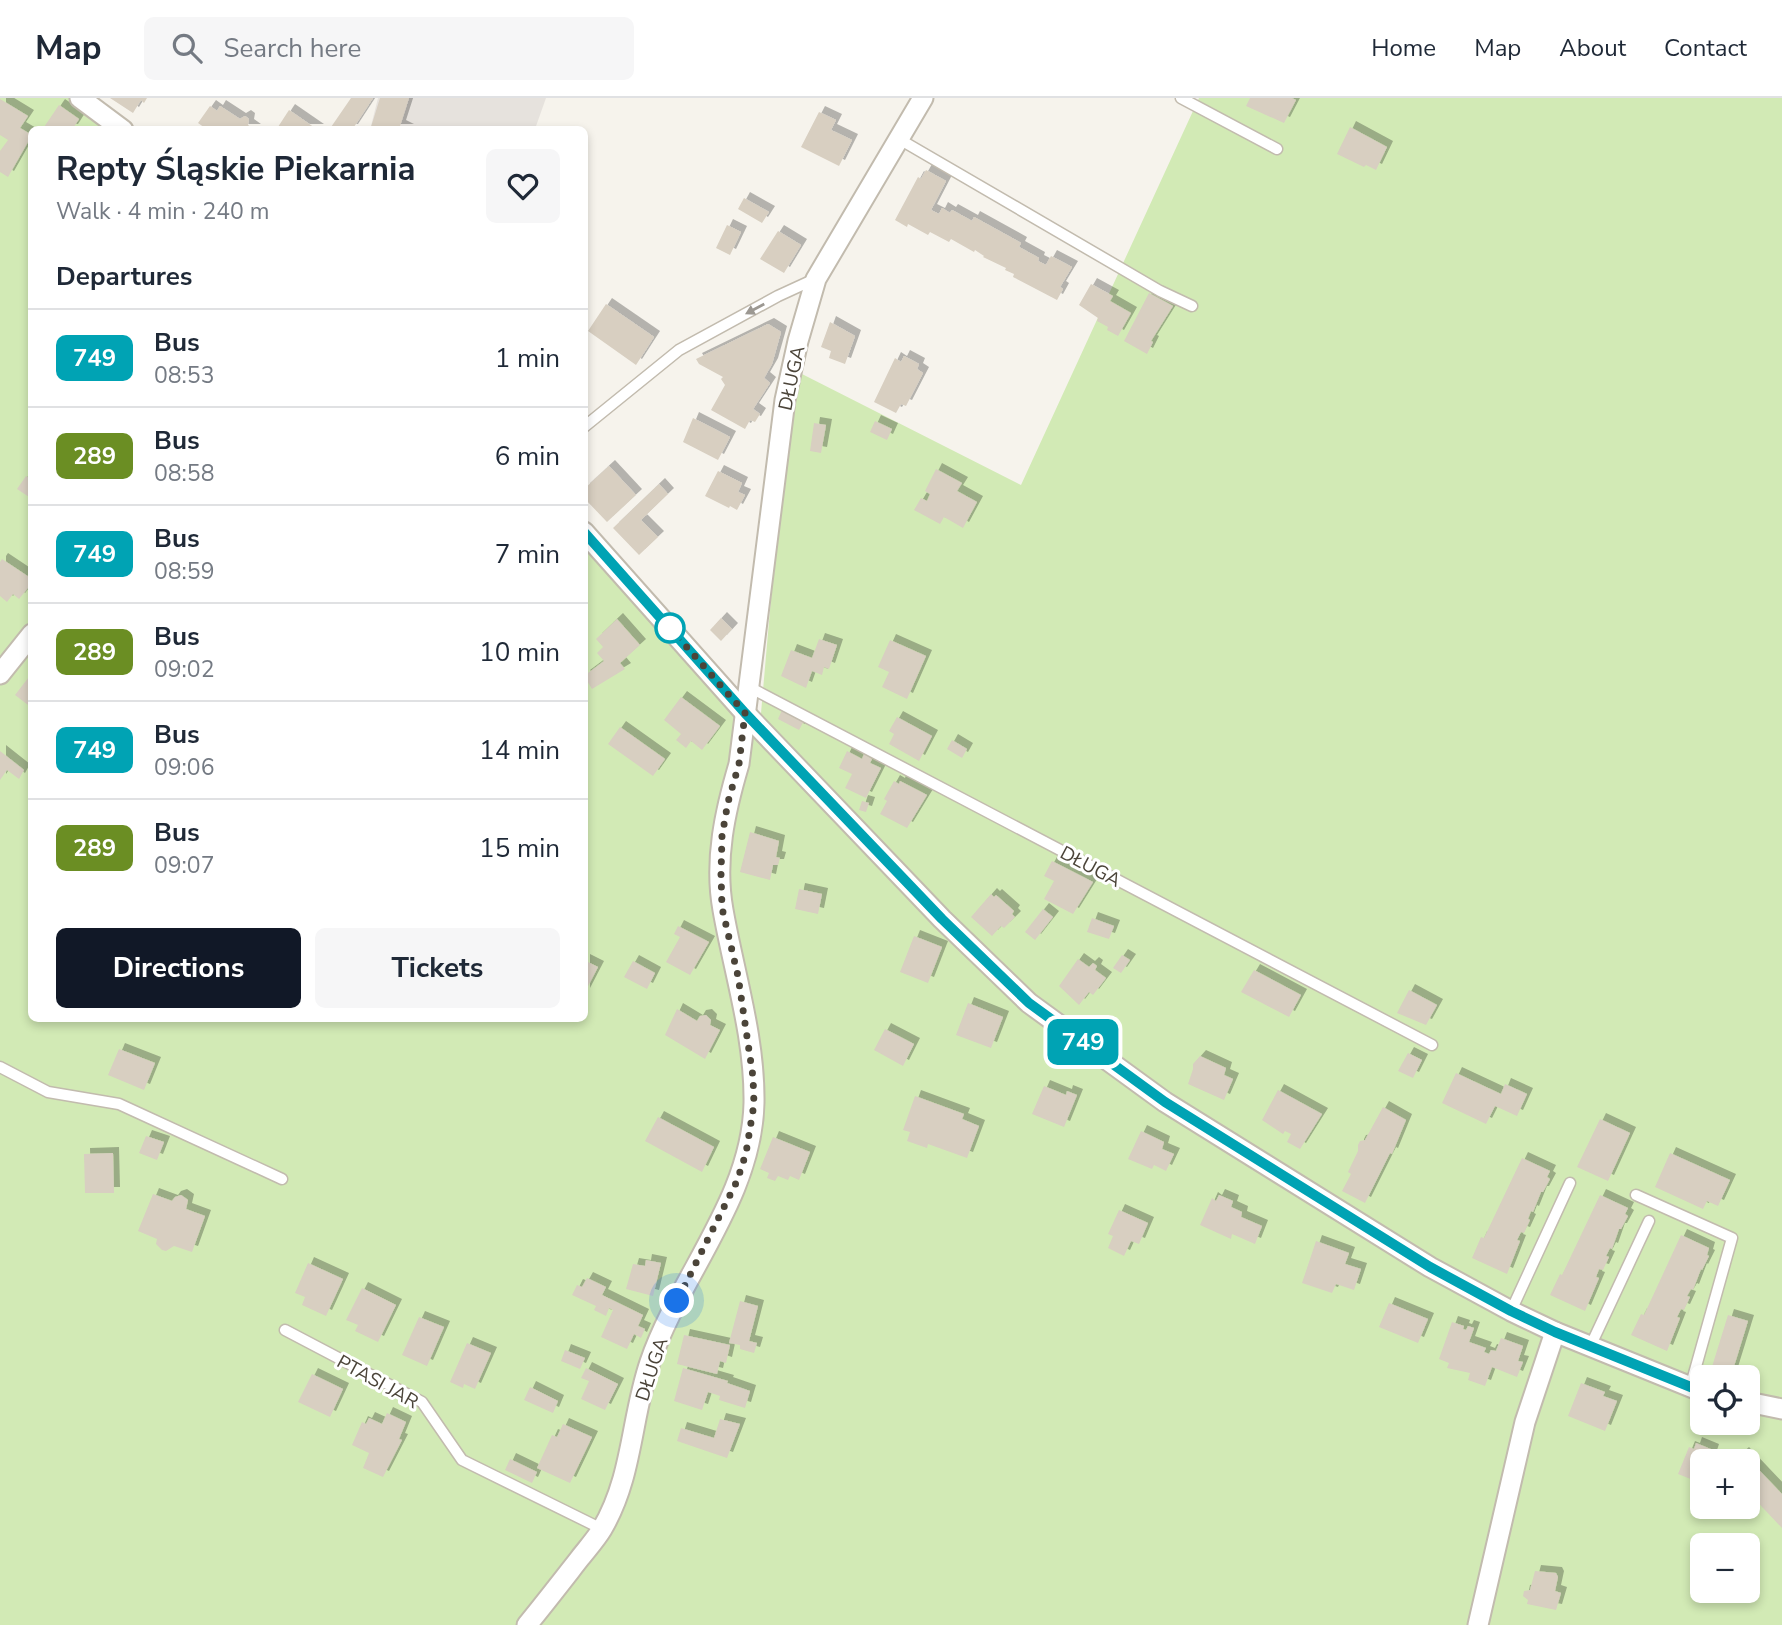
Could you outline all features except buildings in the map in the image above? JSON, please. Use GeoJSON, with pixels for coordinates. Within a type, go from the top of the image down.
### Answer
{"type":"FeatureCollection","features":[{"type":"Feature","properties":{"kind":"street"},"geometry":{"type":"LineString","coordinates":[[80,98],[118,126]]}},
{"type":"Feature","properties":{"kind":"street","name":"DŁUGA"},"geometry":{"type":"LineString","coordinates":[[527,1625],[602,1529],[625,1475],[638,1408],[656,1344],[737,1181],[751,1129],[753,1077],[738,976],[722,908],[720,855],[728,802],[739,764],[785,400],[816,279],[923,98]]}},
{"type":"Feature","properties":{"kind":"street"},"geometry":{"type":"LineString","coordinates":[[588,536],[745,713],[942,919],[1029,1003],[1165,1102],[1430,1267],[1555,1332],[1690,1388]]}},
{"type":"Feature","properties":{"kind":"street"},"geometry":{"type":"LineString","coordinates":[[0,674],[28,639]]}},
{"type":"Feature","properties":{"kind":"street"},"geometry":{"type":"LineString","coordinates":[[1478,1625],[1525,1422],[1555,1332]]}},
{"type":"Feature","properties":{"kind":"street"},"geometry":{"type":"LineString","coordinates":[[1760,1404],[1782,1409]]}},
{"type":"Feature","properties":{"kind":"lane"},"geometry":{"type":"LineString","coordinates":[[1181,98],[1276,149]]}},
{"type":"Feature","properties":{"kind":"lane"},"geometry":{"type":"LineString","coordinates":[[899,139],[1160,291],[1192,306]]}},
{"type":"Feature","properties":{"kind":"lane"},"geometry":{"type":"LineString","coordinates":[[588,424],[679,350],[778,296],[816,279]]}},
{"type":"Feature","properties":{"kind":"lane","name":"DŁUGA"},"geometry":{"type":"LineString","coordinates":[[749,687],[1432,1045]]}},
{"type":"Feature","properties":{"kind":"lane"},"geometry":{"type":"LineString","coordinates":[[0,1067],[48,1092],[119,1104],[282,1179]]}},
{"type":"Feature","properties":{"kind":"lane"},"geometry":{"type":"LineString","coordinates":[[1511,1311],[1570,1183]]}},
{"type":"Feature","properties":{"kind":"lane"},"geometry":{"type":"LineString","coordinates":[[1636,1195],[1732,1238],[1702,1365]]}},
{"type":"Feature","properties":{"kind":"lane"},"geometry":{"type":"LineString","coordinates":[[1590,1347],[1648,1220]]}},
{"type":"Feature","properties":{"kind":"lane","name":"PTASI JAR"},"geometry":{"type":"LineString","coordinates":[[285,1330],[422,1402],[462,1460],[602,1529]]}},
{"type":"Feature","properties":{"kind":"shaded area"},"geometry":{"type":"Polygon","coordinates":[[[378,98],[546,98],[536,126],[371,126],[378,98]]]}},
{"type":"Feature","properties":{"kind":"green space"},"geometry":{"type":"Polygon","coordinates":[[[0,98],[80,98],[116,126],[28,126],[28,1022],[588,1022],[588,550],[759,736],[784,450],[800,373],[1021,485],[1199,98],[1782,98],[1782,1625],[0,1625],[0,98]]]}},
{"type":"Feature","properties":{"kind":"bus line","name":"749"},"geometry":{"type":"LineString","coordinates":[[588,536],[745,713],[942,919],[1029,1003],[1165,1102],[1430,1267],[1555,1332],[1690,1388]]}},
{"type":"Feature","properties":{"kind":"route"},"geometry":{"type":"LineString","coordinates":[[670,628],[745,713],[739,764],[728,802],[720,855],[722,908],[738,976],[753,1077],[754,1104],[746,1153],[737,1181],[677,1301]]}}]}
